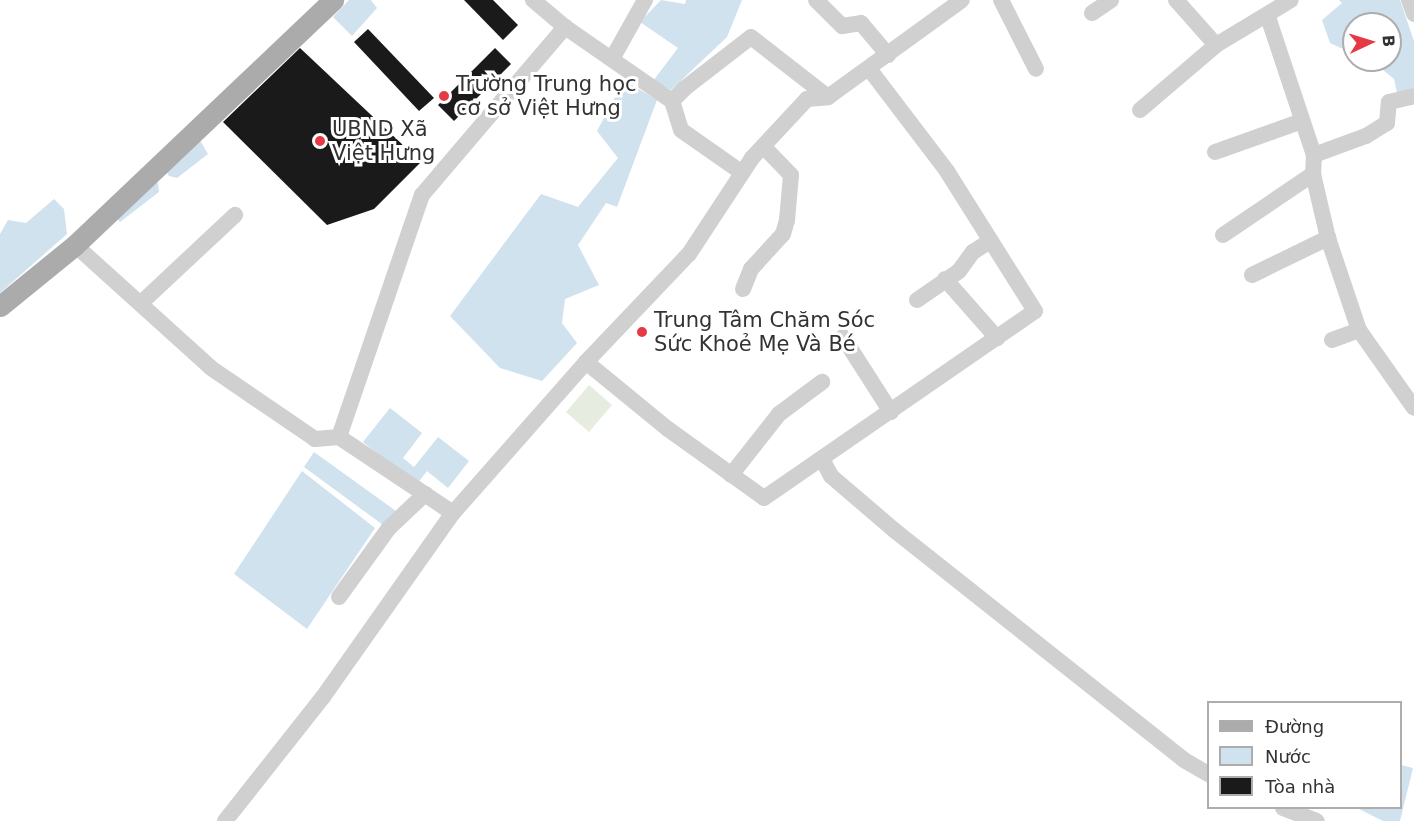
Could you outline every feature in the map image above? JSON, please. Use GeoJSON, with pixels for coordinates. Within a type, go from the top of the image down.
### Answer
{"type":"FeatureCollection","features":[{"type":"Feature","properties":{"kind":"main road"},"geometry":{"type":"LineString","coordinates":[[0,306],[75,245],[219,115],[270,68],[333,0]]}},
{"type":"Feature","properties":{"kind":"street"},"geometry":{"type":"LineString","coordinates":[[533,0],[565,27],[672,101],[681,130],[741,172]]}},
{"type":"Feature","properties":{"kind":"street"},"geometry":{"type":"LineString","coordinates":[[612,59],[645,0]]}},
{"type":"Feature","properties":{"kind":"street"},"geometry":{"type":"LineString","coordinates":[[816,0],[842,26],[861,23],[888,55]]}},
{"type":"Feature","properties":{"kind":"street"},"geometry":{"type":"LineString","coordinates":[[225,821],[323,697],[453,513],[586,362],[689,254],[741,172],[763,146],[807,99],[828,97],[870,70],[962,0]]}},
{"type":"Feature","properties":{"kind":"street"},"geometry":{"type":"LineString","coordinates":[[1001,0],[1036,69]]}},
{"type":"Feature","properties":{"kind":"street"},"geometry":{"type":"LineString","coordinates":[[1092,13],[1111,0]]}},
{"type":"Feature","properties":{"kind":"street"},"geometry":{"type":"LineString","coordinates":[[1176,0],[1216,45]]}},
{"type":"Feature","properties":{"kind":"street"},"geometry":{"type":"LineString","coordinates":[[1140,110],[1216,45],[1268,17],[1291,0]]}},
{"type":"Feature","properties":{"kind":"street"},"geometry":{"type":"LineString","coordinates":[[1409,0],[1414,14]]}},
{"type":"Feature","properties":{"kind":"street"},"geometry":{"type":"LineString","coordinates":[[1268,17],[1314,155],[1313,174],[1328,238],[1359,330],[1414,408]]}},
{"type":"Feature","properties":{"kind":"street"},"geometry":{"type":"LineString","coordinates":[[339,437],[422,195],[565,27]]}},
{"type":"Feature","properties":{"kind":"street"},"geometry":{"type":"LineString","coordinates":[[672,101],[751,37],[828,97]]}},
{"type":"Feature","properties":{"kind":"street"},"geometry":{"type":"LineString","coordinates":[[586,362],[764,498],[1035,311],[947,171],[870,70]]}},
{"type":"Feature","properties":{"kind":"street"},"geometry":{"type":"LineString","coordinates":[[1314,155],[1366,136],[1387,123],[1389,102],[1414,96]]}},
{"type":"Feature","properties":{"kind":"street"},"geometry":{"type":"LineString","coordinates":[[1215,152],[1302,121]]}},
{"type":"Feature","properties":{"kind":"street"},"geometry":{"type":"LineString","coordinates":[[743,289],[751,269],[783,234],[787,220],[791,175],[763,146]]}},
{"type":"Feature","properties":{"kind":"street"},"geometry":{"type":"LineString","coordinates":[[1223,235],[1313,174]]}},
{"type":"Feature","properties":{"kind":"street"},"geometry":{"type":"LineString","coordinates":[[141,303],[235,215]]}},
{"type":"Feature","properties":{"kind":"street"},"geometry":{"type":"LineString","coordinates":[[1252,275],[1328,238]]}},
{"type":"Feature","properties":{"kind":"street"},"geometry":{"type":"LineString","coordinates":[[916,300],[945,279],[990,240]]}},
{"type":"Feature","properties":{"kind":"street"},"geometry":{"type":"LineString","coordinates":[[75,245],[211,368],[315,439],[339,437],[453,513]]}},
{"type":"Feature","properties":{"kind":"street"},"geometry":{"type":"LineString","coordinates":[[945,279],[997,338]]}},
{"type":"Feature","properties":{"kind":"street"},"geometry":{"type":"LineString","coordinates":[[1332,340],[1359,330]]}},
{"type":"Feature","properties":{"kind":"street"},"geometry":{"type":"LineString","coordinates":[[843,337],[891,412]]}},
{"type":"Feature","properties":{"kind":"street"},"geometry":{"type":"LineString","coordinates":[[732,475],[779,414],[822,382]]}},
{"type":"Feature","properties":{"kind":"street"},"geometry":{"type":"LineString","coordinates":[[822,459],[831,476],[894,530],[1184,760],[1207,773]]}},
{"type":"Feature","properties":{"kind":"street"},"geometry":{"type":"LineString","coordinates":[[339,597],[389,528],[425,494]]}},
{"type":"Feature","properties":{"kind":"street"},"geometry":{"type":"LineString","coordinates":[[1287,809],[1317,821]]}},
{"type":"Feature","properties":{"kind":"shaded area"},"geometry":{"type":"Polygon","coordinates":[[[589,385],[612,405],[589,432],[566,412],[589,385]]]}},
{"type":"Feature","properties":{"kind":"water"},"geometry":{"type":"Polygon","coordinates":[[[349,0],[371,0],[377,8],[352,36],[333,17],[349,0]]]}},
{"type":"Feature","properties":{"kind":"water"},"geometry":{"type":"Polygon","coordinates":[[[661,0],[685,4],[686,0],[742,0],[727,37],[671,90],[653,81],[678,48],[640,22],[661,0]]]}},
{"type":"Feature","properties":{"kind":"water"},"geometry":{"type":"Polygon","coordinates":[[[1339,0],[1400,0],[1414,41],[1414,92],[1398,97],[1394,79],[1386,72],[1402,72],[1402,12],[1342,12],[1342,48],[1330,43],[1322,20],[1342,3],[1339,0]]]}},
{"type":"Feature","properties":{"kind":"water"},"geometry":{"type":"Polygon","coordinates":[[[624,80],[657,100],[617,207],[606,203],[578,245],[599,285],[565,299],[562,323],[577,343],[542,381],[500,368],[450,316],[541,194],[578,207],[618,158],[597,131],[624,80]]]}},
{"type":"Feature","properties":{"kind":"water"},"geometry":{"type":"Polygon","coordinates":[[[198,137],[208,154],[177,178],[169,176],[164,168],[198,137]]]}},
{"type":"Feature","properties":{"kind":"water"},"geometry":{"type":"Polygon","coordinates":[[[153,180],[158,183],[159,192],[120,222],[113,214],[153,180]]]}},
{"type":"Feature","properties":{"kind":"water"},"geometry":{"type":"Polygon","coordinates":[[[54,199],[64,209],[67,234],[0,293],[0,234],[8,220],[26,223],[54,199]]]}},
{"type":"Feature","properties":{"kind":"water"},"geometry":{"type":"Polygon","coordinates":[[[390,408],[422,433],[403,458],[414,467],[438,437],[469,461],[448,488],[427,471],[417,484],[363,442],[390,408]]]}},
{"type":"Feature","properties":{"kind":"water"},"geometry":{"type":"Polygon","coordinates":[[[314,452],[396,511],[383,525],[304,467],[314,452]]]}},
{"type":"Feature","properties":{"kind":"water"},"geometry":{"type":"Polygon","coordinates":[[[302,471],[375,528],[307,629],[234,574],[302,471]]]}},
{"type":"Feature","properties":{"kind":"water"},"geometry":{"type":"Polygon","coordinates":[[[1402,765],[1413,768],[1400,821],[1383,821],[1359,809],[1402,809],[1402,765]]]}},
{"type":"Feature","properties":{"kind":"building"},"geometry":{"type":"Polygon","coordinates":[[[464,0],[493,0],[518,25],[503,40],[464,0]]]}},
{"type":"Feature","properties":{"kind":"building"},"geometry":{"type":"Polygon","coordinates":[[[368,29],[434,98],[419,111],[354,42],[368,29]]]}},
{"type":"Feature","properties":{"kind":"building","name":"UBND Xã Việt Hưng"},"geometry":{"type":"Polygon","coordinates":[[[300,48],[421,162],[374,209],[327,225],[223,122],[300,48]]]}},
{"type":"Feature","properties":{"kind":"building"},"geometry":{"type":"Polygon","coordinates":[[[495,48],[511,64],[454,121],[438,105],[495,48]]]}},
{"type":"Feature","properties":{"kind":"place","name":"Trường Trung học cơ sở Việt Hưng"},"geometry":{"type":"Point","coordinates":[444,96]}},
{"type":"Feature","properties":{"kind":"place","name":"UBND Xã Việt Hưng"},"geometry":{"type":"Point","coordinates":[320,141]}},
{"type":"Feature","properties":{"kind":"place","name":"Trung Tâm Chăm Sóc Sức Khoẻ Mẹ Và Bé"},"geometry":{"type":"Point","coordinates":[642,332]}}]}
